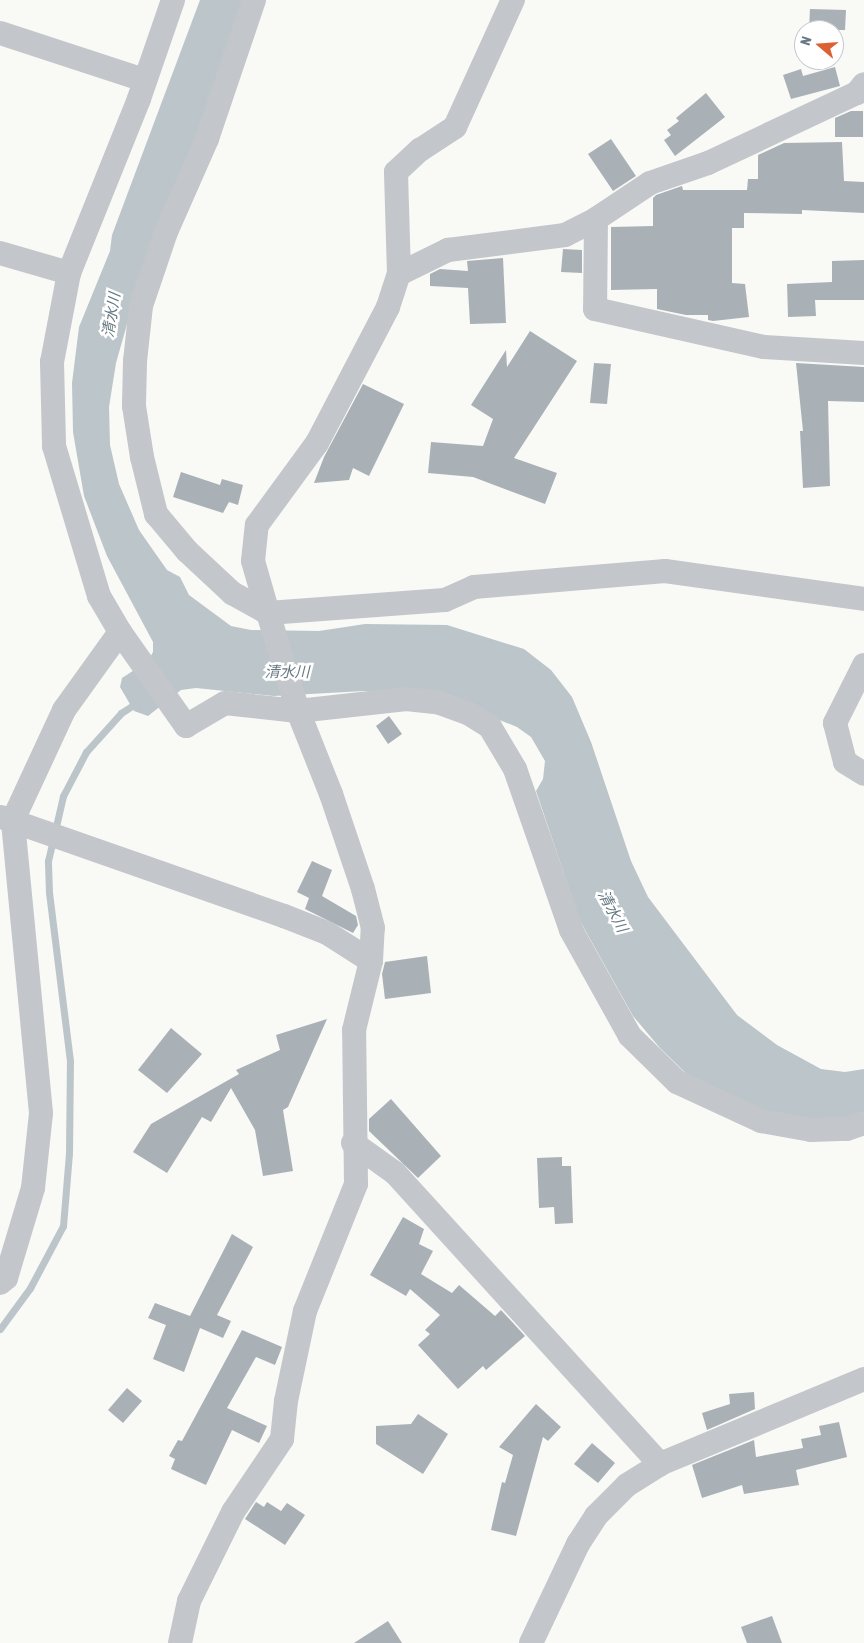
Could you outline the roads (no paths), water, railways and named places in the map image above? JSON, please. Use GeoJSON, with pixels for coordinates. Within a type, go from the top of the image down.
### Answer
{"type":"FeatureCollection","features":[{"type":"Feature","properties":{"kind":"street"},"geometry":{"type":"LineString","coordinates":[[173,0],[69,273],[52,362],[54,446],[99,596],[120,632],[186,726],[225,703],[298,711],[406,699],[437,702],[468,714],[490,726],[515,769],[571,930],[630,1036],[677,1082],[761,1121],[811,1130],[847,1129],[864,1123]]}},
{"type":"Feature","properties":{"kind":"street"},"geometry":{"type":"LineString","coordinates":[[254,0],[228,83],[166,232],[142,306],[134,361],[134,406],[142,457],[156,514],[187,551],[232,593],[268,613],[445,600],[474,587],[665,571],[864,599]]}},
{"type":"Feature","properties":{"kind":"street"},"geometry":{"type":"LineString","coordinates":[[180,1643],[189,1601],[234,1512],[282,1440],[286,1400],[305,1311],[356,1184],[353,1143],[357,1102],[354,1030],[371,961],[373,928],[363,889],[331,794],[298,711],[253,561],[257,525],[317,443],[388,307],[399,274],[396,172],[420,150],[455,127],[513,0]]}},
{"type":"Feature","properties":{"kind":"street"},"geometry":{"type":"LineString","coordinates":[[0,33],[144,80]]}},
{"type":"Feature","properties":{"kind":"street"},"geometry":{"type":"LineString","coordinates":[[399,274],[448,250],[565,235],[596,219],[650,183],[708,163],[857,93],[864,84]]}},
{"type":"Feature","properties":{"kind":"street"},"geometry":{"type":"LineString","coordinates":[[596,219],[595,310],[764,347],[864,353]]}},
{"type":"Feature","properties":{"kind":"street"},"geometry":{"type":"LineString","coordinates":[[0,253],[69,273]]}},
{"type":"Feature","properties":{"kind":"street"},"geometry":{"type":"LineString","coordinates":[[0,1283],[6,1278],[33,1188],[41,1113],[14,821],[64,710],[120,632]]}},
{"type":"Feature","properties":{"kind":"street"},"geometry":{"type":"LineString","coordinates":[[864,665],[835,723],[844,762],[864,774]]}},
{"type":"Feature","properties":{"kind":"street"},"geometry":{"type":"LineString","coordinates":[[14,821],[79,842],[327,933],[371,961]]}},
{"type":"Feature","properties":{"kind":"street"},"geometry":{"type":"LineString","coordinates":[[353,1143],[395,1173],[660,1464]]}},
{"type":"Feature","properties":{"kind":"street"},"geometry":{"type":"LineString","coordinates":[[531,1643],[578,1544],[596,1516],[627,1485],[660,1464],[864,1379]]}},
{"type":"Feature","properties":{"kind":"water","name":"清水川"},"geometry":{"type":"Polygon","coordinates":[[[200,0],[242,0],[214,96],[143,268],[116,363],[109,407],[110,445],[119,484],[139,530],[167,570],[180,577],[189,595],[231,626],[251,630],[319,631],[365,624],[447,625],[524,649],[551,670],[572,697],[591,742],[631,861],[648,897],[737,1015],[777,1045],[821,1069],[845,1072],[864,1069],[864,1116],[832,1121],[787,1119],[697,1084],[660,1048],[633,1016],[580,921],[536,791],[543,779],[545,761],[531,737],[517,727],[438,695],[364,691],[274,696],[196,688],[181,690],[148,716],[134,711],[120,687],[122,678],[148,661],[153,652],[153,642],[107,556],[84,496],[73,432],[72,383],[79,327],[110,251],[112,235],[200,0]]]}},
{"type":"Feature","properties":{"kind":"waterway"},"geometry":{"type":"LineString","coordinates":[[0,1329],[30,1288],[63,1226],[69,1153],[70,1061],[49,892],[48,861],[63,796],[86,752],[121,713],[138,702]]}}]}
